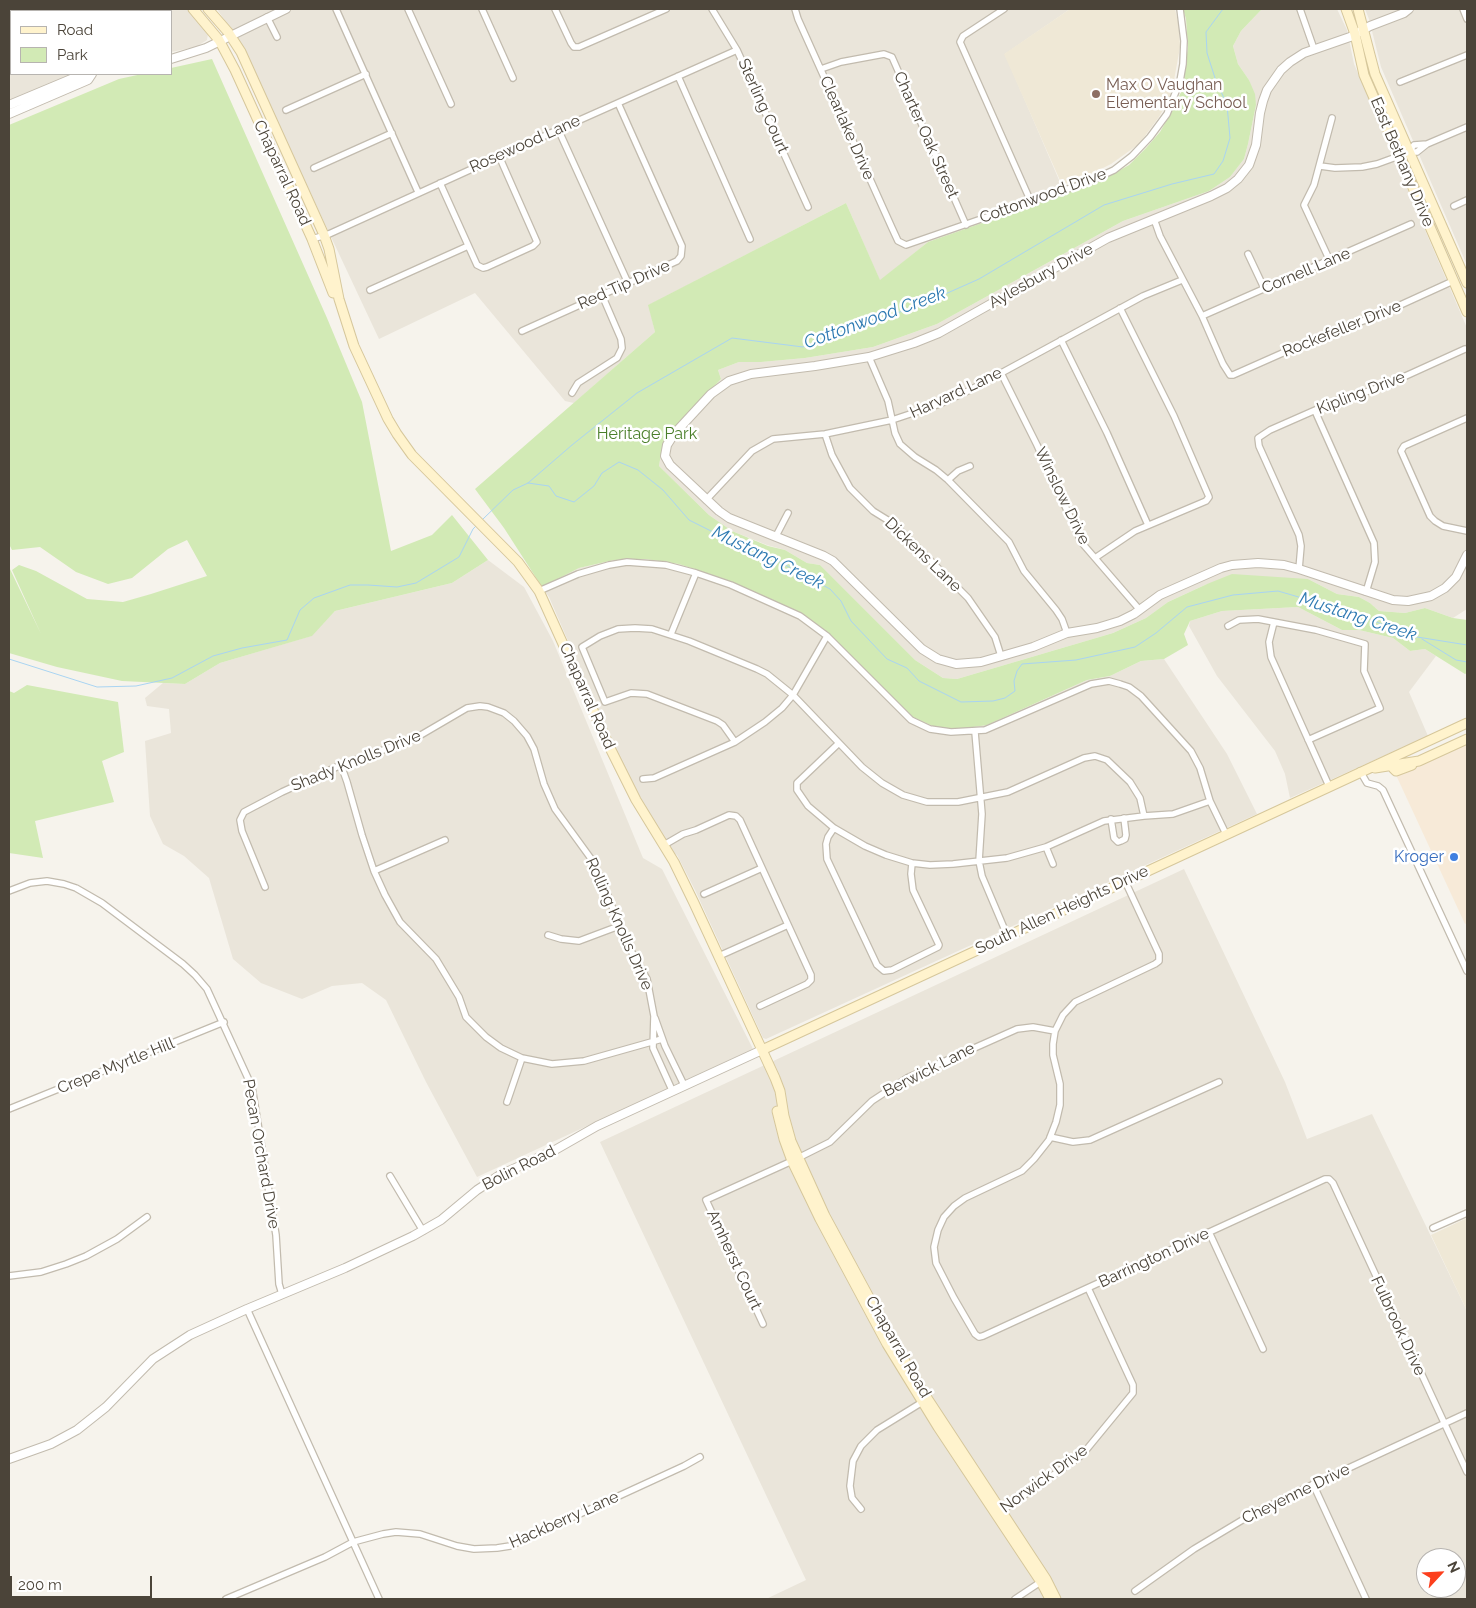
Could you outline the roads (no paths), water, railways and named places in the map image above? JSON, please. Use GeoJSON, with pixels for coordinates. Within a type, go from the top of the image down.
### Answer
{"type":"FeatureCollection","features":[{"type":"Feature","properties":{"kind":"main road","name":"Chaparral Road"},"geometry":{"type":"LineString","coordinates":[[192,9],[219,40],[235,70],[312,239],[331,286],[345,332],[354,346]]}},
{"type":"Feature","properties":{"kind":"main road","name":"Chaparral Road"},"geometry":{"type":"LineString","coordinates":[[208,9],[230,35],[241,52],[324,235],[341,307],[354,346],[388,419],[418,461],[507,550],[525,571],[539,592],[611,750],[636,800],[664,845],[694,903],[775,1078],[780,1091],[795,1159],[924,1400],[1056,1599]]}},
{"type":"Feature","properties":{"kind":"main road","name":"East Bethany Drive"},"geometry":{"type":"LineString","coordinates":[[1346,9],[1355,34],[1364,75],[1467,312]]}},
{"type":"Feature","properties":{"kind":"main road","name":"East Bethany Drive"},"geometry":{"type":"LineString","coordinates":[[1358,9],[1375,74],[1466,277]]}},
{"type":"Feature","properties":{"kind":"main road"},"geometry":{"type":"LineString","coordinates":[[1399,156],[1409,152]]}},
{"type":"Feature","properties":{"kind":"main road"},"geometry":{"type":"LineString","coordinates":[[1453,281],[1466,277]]}},
{"type":"Feature","properties":{"kind":"main road","name":"South Allen Heights Drive"},"geometry":{"type":"LineString","coordinates":[[762,1050],[1467,723]]}},
{"type":"Feature","properties":{"kind":"main road","name":"South Allen Heights Drive"},"geometry":{"type":"LineString","coordinates":[[1361,771],[1419,761],[1467,739]]}},
{"type":"Feature","properties":{"kind":"main road"},"geometry":{"type":"LineString","coordinates":[[1393,765],[1397,759],[1420,747],[1428,740]]}},
{"type":"Feature","properties":{"kind":"main road","name":"Chaparral Road"},"geometry":{"type":"LineString","coordinates":[[1043,1580],[1050,1599]]}},
{"type":"Feature","properties":{"kind":"street"},"geometry":{"type":"LineString","coordinates":[[172,58],[206,48],[286,9]]}},
{"type":"Feature","properties":{"kind":"street"},"geometry":{"type":"LineString","coordinates":[[336,9],[418,192]]}},
{"type":"Feature","properties":{"kind":"street"},"geometry":{"type":"LineString","coordinates":[[408,9],[451,104]]}},
{"type":"Feature","properties":{"kind":"street"},"geometry":{"type":"LineString","coordinates":[[482,9],[513,78]]}},
{"type":"Feature","properties":{"kind":"street"},"geometry":{"type":"LineString","coordinates":[[555,9],[570,43],[576,47],[581,47],[666,9]]}},
{"type":"Feature","properties":{"kind":"street","name":"Sterling Court"},"geometry":{"type":"LineString","coordinates":[[712,9],[737,50],[808,207]]}},
{"type":"Feature","properties":{"kind":"street","name":"Clearlake Drive"},"geometry":{"type":"LineString","coordinates":[[795,9],[895,235],[903,245]]}},
{"type":"Feature","properties":{"kind":"street"},"geometry":{"type":"LineString","coordinates":[[1004,9],[964,36],[960,40],[960,45],[1031,202]]}},
{"type":"Feature","properties":{"kind":"street","name":"Cottonwood Drive"},"geometry":{"type":"LineString","coordinates":[[903,245],[908,245],[1088,182],[1114,170],[1142,147],[1158,128],[1173,100],[1180,81],[1183,64],[1184,33],[1180,9]]}},
{"type":"Feature","properties":{"kind":"street"},"geometry":{"type":"LineString","coordinates":[[1300,9],[1314,49]]}},
{"type":"Feature","properties":{"kind":"street","name":"Aylesbury Drive"},"geometry":{"type":"LineString","coordinates":[[706,500],[670,465],[665,456],[667,445],[674,434],[711,394],[729,380],[752,374],[869,357],[914,344],[938,333],[1108,238],[1227,188],[1238,179],[1249,165],[1256,145],[1260,113],[1267,90],[1274,79],[1290,62],[1314,49],[1355,34],[1404,13],[1409,9]]}},
{"type":"Feature","properties":{"kind":"street"},"geometry":{"type":"LineString","coordinates":[[1463,9],[1467,19]]}},
{"type":"Feature","properties":{"kind":"street"},"geometry":{"type":"LineString","coordinates":[[267,17],[277,37]]}},
{"type":"Feature","properties":{"kind":"street","name":"Rosewood Lane"},"geometry":{"type":"LineString","coordinates":[[312,239],[737,50]]}},
{"type":"Feature","properties":{"kind":"street","name":"Charter Oak Street"},"geometry":{"type":"LineString","coordinates":[[821,69],[840,62],[884,54],[892,57],[966,225]]}},
{"type":"Feature","properties":{"kind":"street"},"geometry":{"type":"LineString","coordinates":[[1400,82],[1467,55]]}},
{"type":"Feature","properties":{"kind":"street"},"geometry":{"type":"LineString","coordinates":[[286,110],[366,74]]}},
{"type":"Feature","properties":{"kind":"street"},"geometry":{"type":"LineString","coordinates":[[9,105],[81,75]]}},
{"type":"Feature","properties":{"kind":"street"},"geometry":{"type":"LineString","coordinates":[[9,114],[88,80],[90,75]]}},
{"type":"Feature","properties":{"kind":"street"},"geometry":{"type":"LineString","coordinates":[[678,76],[750,239]]}},
{"type":"Feature","properties":{"kind":"street","name":"Red Tip Drive"},"geometry":{"type":"LineString","coordinates":[[522,331],[677,261],[681,256],[683,249],[618,102]]}},
{"type":"Feature","properties":{"kind":"street"},"geometry":{"type":"LineString","coordinates":[[1330,261],[1304,205],[1314,185],[1332,118]]}},
{"type":"Feature","properties":{"kind":"street"},"geometry":{"type":"LineString","coordinates":[[1409,152],[1414,145],[1427,144],[1467,127]]}},
{"type":"Feature","properties":{"kind":"street"},"geometry":{"type":"LineString","coordinates":[[558,129],[628,283]]}},
{"type":"Feature","properties":{"kind":"street"},"geometry":{"type":"LineString","coordinates":[[314,168],[392,133]]}},
{"type":"Feature","properties":{"kind":"street"},"geometry":{"type":"LineString","coordinates":[[440,183],[477,265],[480,268],[485,268],[536,244],[536,238],[499,156]]}},
{"type":"Feature","properties":{"kind":"street"},"geometry":{"type":"LineString","coordinates":[[1320,166],[1335,168],[1362,167],[1399,156]]}},
{"type":"Feature","properties":{"kind":"street"},"geometry":{"type":"LineString","coordinates":[[1454,206],[1467,200]]}},
{"type":"Feature","properties":{"kind":"street"},"geometry":{"type":"LineString","coordinates":[[1154,219],[1160,236],[1202,316]]}},
{"type":"Feature","properties":{"kind":"street","name":"Cornell Lane"},"geometry":{"type":"LineString","coordinates":[[1202,316],[1411,224]]}},
{"type":"Feature","properties":{"kind":"street"},"geometry":{"type":"LineString","coordinates":[[370,290],[468,246]]}},
{"type":"Feature","properties":{"kind":"street"},"geometry":{"type":"LineString","coordinates":[[1248,254],[1264,288]]}},
{"type":"Feature","properties":{"kind":"street","name":"Harvard Lane"},"geometry":{"type":"LineString","coordinates":[[706,500],[752,451],[772,439],[825,434],[892,420],[940,404],[1143,296],[1182,280]]}},
{"type":"Feature","properties":{"kind":"street","name":"Rockefeller Drive"},"geometry":{"type":"LineString","coordinates":[[1202,316],[1223,364],[1230,375],[1233,375],[1330,332],[1372,318],[1453,281]]}},
{"type":"Feature","properties":{"kind":"street"},"geometry":{"type":"LineString","coordinates":[[572,393],[578,383],[618,358],[622,348],[622,339],[602,295]]}},
{"type":"Feature","properties":{"kind":"street"},"geometry":{"type":"LineString","coordinates":[[1095,558],[1125,537],[1148,525],[1209,499],[1209,495],[1174,416],[1120,308]]}},
{"type":"Feature","properties":{"kind":"street"},"geometry":{"type":"LineString","coordinates":[[1061,340],[1107,433],[1148,525]]}},
{"type":"Feature","properties":{"kind":"street","name":"Kipling Drive"},"geometry":{"type":"LineString","coordinates":[[1299,569],[1301,546],[1299,534],[1259,446],[1258,438],[1270,430],[1345,397],[1388,384],[1465,349]]}},
{"type":"Feature","properties":{"kind":"street"},"geometry":{"type":"LineString","coordinates":[[869,357],[888,401],[900,444],[948,480],[1009,542],[1024,571],[1056,610],[1067,634]]}},
{"type":"Feature","properties":{"kind":"street","name":"Winslow Drive"},"geometry":{"type":"LineString","coordinates":[[1001,373],[1082,542],[1139,609]]}},
{"type":"Feature","properties":{"kind":"street"},"geometry":{"type":"LineString","coordinates":[[1314,411],[1374,542],[1375,562],[1366,592]]}},
{"type":"Feature","properties":{"kind":"street"},"geometry":{"type":"LineString","coordinates":[[1467,418],[1404,446],[1401,451],[1430,516],[1435,522],[1443,526],[1467,531]]}},
{"type":"Feature","properties":{"kind":"street","name":"Dickens Lane"},"geometry":{"type":"LineString","coordinates":[[825,434],[832,455],[850,488],[873,511],[894,524],[968,598],[995,637],[1000,656]]}},
{"type":"Feature","properties":{"kind":"street"},"geometry":{"type":"LineString","coordinates":[[948,480],[958,471],[970,466]]}},
{"type":"Feature","properties":{"kind":"street"},"geometry":{"type":"LineString","coordinates":[[706,500],[728,518],[776,536],[833,561],[928,654],[956,664],[973,663],[1000,656],[1033,647],[1067,634],[1120,621],[1160,595],[1226,566],[1258,562],[1273,564],[1299,569],[1393,600],[1416,600],[1431,596],[1451,582],[1456,577],[1467,555]]}},
{"type":"Feature","properties":{"kind":"street"},"geometry":{"type":"LineString","coordinates":[[776,536],[788,513]]}},
{"type":"Feature","properties":{"kind":"street"},"geometry":{"type":"LineString","coordinates":[[539,592],[578,574],[627,562],[666,565],[696,572],[772,602],[800,616],[827,636],[911,720],[930,729],[951,732],[975,732],[984,730],[1091,684],[1109,681],[1130,687],[1141,696],[1191,751],[1200,768],[1210,801],[1226,834]]}},
{"type":"Feature","properties":{"kind":"street"},"geometry":{"type":"LineString","coordinates":[[671,634],[696,572]]}},
{"type":"Feature","properties":{"kind":"street"},"geometry":{"type":"LineString","coordinates":[[1228,626],[1239,620],[1258,619],[1316,630],[1364,642],[1366,646],[1364,671],[1380,708],[1308,740]]}},
{"type":"Feature","properties":{"kind":"street"},"geometry":{"type":"LineString","coordinates":[[1274,622],[1269,642],[1271,657],[1329,786]]}},
{"type":"Feature","properties":{"kind":"street"},"geometry":{"type":"LineString","coordinates":[[735,742],[723,725],[717,721],[647,694],[631,693],[606,702],[582,647],[600,636],[618,629],[652,629],[671,634],[758,669],[793,695],[862,767],[903,795],[927,802],[954,803],[1008,792],[1084,758],[1095,756],[1107,760],[1130,782],[1140,798],[1144,816]]}},
{"type":"Feature","properties":{"kind":"street"},"geometry":{"type":"LineString","coordinates":[[643,779],[654,778],[735,742],[765,722],[782,708],[793,695],[827,636]]}},
{"type":"Feature","properties":{"kind":"street","name":"Rolling Knolls Drive"},"geometry":{"type":"LineString","coordinates":[[470,708],[480,706],[496,710],[514,720],[522,728],[534,749],[550,798],[565,824],[592,860],[628,946],[647,979],[654,1016],[662,1039],[684,1085]]}},
{"type":"Feature","properties":{"kind":"street","name":"Shady Knolls Drive"},"geometry":{"type":"LineString","coordinates":[[266,887],[242,831],[240,820],[242,815],[249,809],[282,792],[341,766],[414,740],[444,721],[470,708]]}},
{"type":"Feature","properties":{"kind":"street"},"geometry":{"type":"LineString","coordinates":[[975,732],[982,814],[979,861],[982,876],[1007,935]]}},
{"type":"Feature","properties":{"kind":"street"},"geometry":{"type":"LineString","coordinates":[[839,743],[796,785],[797,790],[808,806],[834,828],[865,846],[912,863],[930,865],[953,864],[1007,858],[1046,847],[1088,827],[1112,819],[1177,813],[1210,801]]}},
{"type":"Feature","properties":{"kind":"street"},"geometry":{"type":"LineString","coordinates":[[341,766],[374,870],[385,895],[400,922],[436,959],[459,997],[466,1017],[494,1043],[522,1058],[552,1064],[601,1057],[662,1039]]}},
{"type":"Feature","properties":{"kind":"street"},"geometry":{"type":"LineString","coordinates":[[1361,771],[1367,783],[1378,786],[1383,790],[1467,972]]}},
{"type":"Feature","properties":{"kind":"street"},"geometry":{"type":"LineString","coordinates":[[664,845],[683,834],[729,815],[736,816],[740,820],[810,972],[811,980],[807,984],[760,1006]]}},
{"type":"Feature","properties":{"kind":"street"},"geometry":{"type":"LineString","coordinates":[[1112,819],[1114,838],[1118,842],[1126,836],[1124,818]]}},
{"type":"Feature","properties":{"kind":"street"},"geometry":{"type":"LineString","coordinates":[[834,828],[826,844],[828,859],[877,965],[884,971],[892,970],[938,947],[938,942],[913,890],[912,863]]}},
{"type":"Feature","properties":{"kind":"street"},"geometry":{"type":"LineString","coordinates":[[374,870],[444,840]]}},
{"type":"Feature","properties":{"kind":"street"},"geometry":{"type":"LineString","coordinates":[[1046,847],[1054,864]]}},
{"type":"Feature","properties":{"kind":"street"},"geometry":{"type":"LineString","coordinates":[[704,894],[762,868]]}},
{"type":"Feature","properties":{"kind":"street"},"geometry":{"type":"LineString","coordinates":[[1125,881],[1159,954],[1159,961],[1075,1002],[1063,1015],[1055,1031],[1053,1049],[1059,1079],[1060,1101],[1058,1116],[1050,1137],[1073,1142],[1090,1140],[1219,1082]]}},
{"type":"Feature","properties":{"kind":"street","name":"Pecan Orchard Drive"},"geometry":{"type":"LineString","coordinates":[[9,892],[36,882],[68,885],[95,899],[115,913],[195,975],[207,989],[248,1075],[253,1092],[275,1227],[278,1279],[282,1294]]}},
{"type":"Feature","properties":{"kind":"street"},"geometry":{"type":"LineString","coordinates":[[719,956],[788,925]]}},
{"type":"Feature","properties":{"kind":"street"},"geometry":{"type":"LineString","coordinates":[[548,935],[561,939],[579,940],[619,926]]}},
{"type":"Feature","properties":{"kind":"street","name":"Rolling Knolls Drive"},"geometry":{"type":"LineString","coordinates":[[654,1016],[653,1048],[672,1090]]}},
{"type":"Feature","properties":{"kind":"street","name":"Crepe Myrtle Hill"},"geometry":{"type":"LineString","coordinates":[[9,1109],[224,1022]]}},
{"type":"Feature","properties":{"kind":"street","name":"Berwick Lane"},"geometry":{"type":"LineString","coordinates":[[795,1159],[834,1138],[872,1101],[907,1078],[1017,1029],[1033,1026],[1055,1031]]}},
{"type":"Feature","properties":{"kind":"street","name":"Bolin Road"},"geometry":{"type":"LineString","coordinates":[[9,1459],[36,1450],[72,1433],[106,1407],[162,1352],[197,1331],[345,1268],[423,1231],[441,1220],[477,1190],[500,1175],[555,1150],[597,1126],[672,1090],[762,1050]]}},
{"type":"Feature","properties":{"kind":"street"},"geometry":{"type":"LineString","coordinates":[[507,1102],[522,1058]]}},
{"type":"Feature","properties":{"kind":"street"},"geometry":{"type":"LineString","coordinates":[[665,1075],[676,1070]]}},
{"type":"Feature","properties":{"kind":"street","name":"Barrington Drive"},"geometry":{"type":"LineString","coordinates":[[1050,1137],[1040,1153],[1025,1168],[960,1201],[946,1214],[938,1230],[934,1247],[937,1266],[975,1334],[979,1337],[1324,1179],[1329,1179]]}},
{"type":"Feature","properties":{"kind":"street","name":"Amherst Court"},"geometry":{"type":"LineString","coordinates":[[764,1324],[706,1200],[795,1159]]}},
{"type":"Feature","properties":{"kind":"street"},"geometry":{"type":"LineString","coordinates":[[390,1176],[423,1231]]}},
{"type":"Feature","properties":{"kind":"street","name":"Fulbrook Drive"},"geometry":{"type":"LineString","coordinates":[[1329,1179],[1333,1183],[1467,1472]]}},
{"type":"Feature","properties":{"kind":"street"},"geometry":{"type":"LineString","coordinates":[[1433,1228],[1467,1213]]}},
{"type":"Feature","properties":{"kind":"street"},"geometry":{"type":"LineString","coordinates":[[9,1276],[40,1272],[86,1256],[117,1239],[147,1216]]}},
{"type":"Feature","properties":{"kind":"street"},"geometry":{"type":"LineString","coordinates":[[1209,1232],[1263,1349]]}},
{"type":"Feature","properties":{"kind":"street","name":"Norwick Drive"},"geometry":{"type":"LineString","coordinates":[[998,1513],[1082,1455],[1133,1394],[1133,1385],[1088,1288]]}},
{"type":"Feature","properties":{"kind":"street"},"geometry":{"type":"LineString","coordinates":[[246,1309],[379,1599]]}},
{"type":"Feature","properties":{"kind":"street"},"geometry":{"type":"LineString","coordinates":[[861,1509],[852,1498],[850,1489],[853,1461],[860,1446],[877,1430],[924,1400]]}},
{"type":"Feature","properties":{"kind":"street","name":"Cheyenne Drive"},"geometry":{"type":"LineString","coordinates":[[1135,1591],[1179,1558],[1258,1511],[1467,1413]]}},
{"type":"Feature","properties":{"kind":"street","name":"Hackberry Lane"},"geometry":{"type":"LineString","coordinates":[[226,1599],[325,1557],[353,1542],[383,1534],[403,1532],[426,1535],[468,1548],[489,1549],[510,1546],[700,1457]]}},
{"type":"Feature","properties":{"kind":"street"},"geometry":{"type":"LineString","coordinates":[[1314,1484],[1366,1599]]}},
{"type":"Feature","properties":{"kind":"street"},"geometry":{"type":"LineString","coordinates":[[1015,1599],[1043,1580]]}},
{"type":"Feature","properties":{"kind":"waterway","name":"Cottonwood Creek"},"geometry":{"type":"LineString","coordinates":[[482,520],[513,490],[528,483],[637,393],[732,338],[803,347],[858,325],[916,307],[979,279],[1104,205],[1172,184],[1214,174],[1223,161],[1230,138],[1227,105],[1215,78],[1207,53],[1206,32],[1223,9]]}},
{"type":"Feature","properties":{"kind":"waterway","name":"Mustang Creek"},"geometry":{"type":"LineString","coordinates":[[528,483],[549,486],[556,496],[574,502],[594,486],[602,473],[619,462],[638,470],[663,490],[689,520],[739,545],[776,560],[830,589],[841,601],[851,621],[887,659],[907,668],[919,681],[961,702],[993,701],[1005,698],[1015,691],[1014,681],[1017,671],[1022,664],[1076,660],[1135,647],[1156,633],[1187,607],[1233,595],[1278,591],[1357,614],[1411,636],[1467,645]]}},
{"type":"Feature","properties":{"kind":"waterway","name":"Cottonwood Creek"},"geometry":{"type":"LineString","coordinates":[[9,659],[97,687],[136,686],[172,678],[213,656],[242,648],[287,640],[300,610],[314,598],[350,585],[397,587],[416,583],[459,557],[473,529],[477,525]]}},
{"type":"Feature","properties":{"kind":"waterway"},"geometry":{"type":"LineString","coordinates":[[1422,639],[1456,660],[1467,662]]}},
{"type":"Feature","properties":{"kind":"place","name":"Max O Vaughan Elementary School"},"geometry":{"type":"Point","coordinates":[1096,94]}},
{"type":"Feature","properties":{"kind":"place","name":"Kroger"},"geometry":{"type":"Point","coordinates":[1454,857]}},
{"type":"Feature","properties":{"kind":"park label","name":"Heritage Park"},"geometry":{"type":"Point","coordinates":[647,434]}}]}
